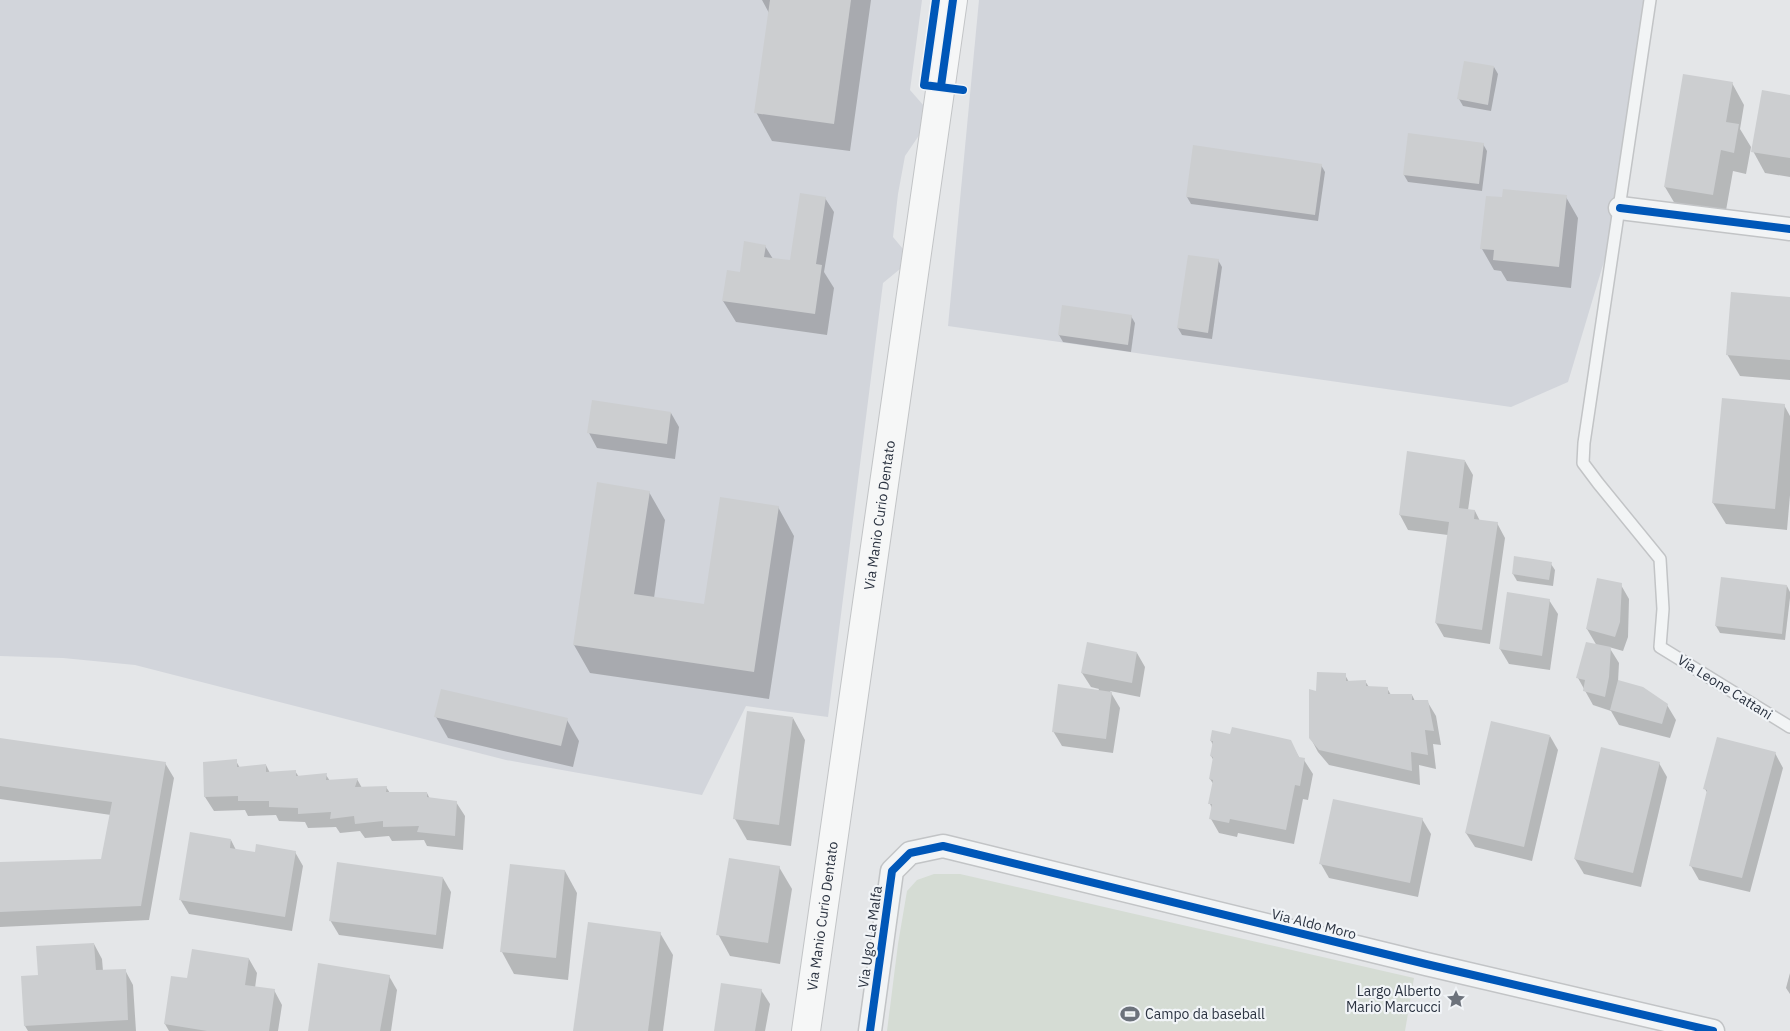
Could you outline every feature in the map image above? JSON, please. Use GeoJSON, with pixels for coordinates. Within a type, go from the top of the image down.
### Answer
{"type":"FeatureCollection","features":[{"type":"Feature","properties":{"kind":"main road","name":"Via Manio Curio Dentato"},"geometry":{"type":"LineString","coordinates":[[806,1031],[953,0]]}},
{"type":"Feature","properties":{"kind":"street"},"geometry":{"type":"LineString","coordinates":[[1620,208],[1790,229]]}},
{"type":"Feature","properties":{"kind":"street","name":"Via Aldo Moro"},"geometry":{"type":"LineString","coordinates":[[910,853],[943,846],[1426,964],[1712,1031]]}},
{"type":"Feature","properties":{"kind":"street","name":"Via Ugo La Malfa"},"geometry":{"type":"LineString","coordinates":[[870,1031],[892,871],[910,853]]}},
{"type":"Feature","properties":{"kind":"lane"},"geometry":{"type":"LineString","coordinates":[[1620,208],[1650,0]]}},
{"type":"Feature","properties":{"kind":"lane","name":"Via Leone Cattani"},"geometry":{"type":"LineString","coordinates":[[1620,208],[1584,443],[1583,462],[1660,559],[1663,609],[1660,647],[1790,727]]}},
{"type":"Feature","properties":{"kind":"shaded area"},"geometry":{"type":"Polygon","coordinates":[[[0,0],[922,0],[910,90],[924,106],[922,131],[905,156],[898,194],[893,237],[903,249],[900,269],[883,283],[828,717],[746,706],[702,795],[506,760],[135,665],[63,658],[0,656],[0,0]]]}},
{"type":"Feature","properties":{"kind":"shaded area"},"geometry":{"type":"Polygon","coordinates":[[[979,0],[1650,0],[1620,208],[1568,382],[1511,407],[948,326],[979,0]]]}},
{"type":"Feature","properties":{"kind":"shaded area"},"geometry":{"type":"Polygon","coordinates":[[[934,874],[960,874],[1414,978],[1405,1031],[887,1031],[907,891],[917,880],[934,874]]]}},
{"type":"Feature","properties":{"kind":"building"},"geometry":{"type":"Polygon","coordinates":[[[770,0],[851,0],[834,124],[754,113],[770,0]]]}},
{"type":"Feature","properties":{"kind":"building"},"geometry":{"type":"Polygon","coordinates":[[[1464,61],[1494,66],[1488,105],[1457,99],[1464,61]]]}},
{"type":"Feature","properties":{"kind":"building"},"geometry":{"type":"Polygon","coordinates":[[[1683,74],[1733,82],[1726,122],[1739,124],[1734,153],[1721,150],[1713,195],[1664,187],[1683,74]]]}},
{"type":"Feature","properties":{"kind":"building"},"geometry":{"type":"Polygon","coordinates":[[[1762,90],[1790,95],[1790,158],[1751,152],[1762,90]]]}},
{"type":"Feature","properties":{"kind":"building"},"geometry":{"type":"Polygon","coordinates":[[[1408,133],[1484,143],[1479,184],[1403,175],[1408,133]]]}},
{"type":"Feature","properties":{"kind":"building"},"geometry":{"type":"Polygon","coordinates":[[[1193,145],[1322,164],[1315,215],[1186,197],[1193,145]]]}},
{"type":"Feature","properties":{"kind":"building"},"geometry":{"type":"Polygon","coordinates":[[[1503,189],[1567,195],[1559,267],[1493,260],[1494,250],[1480,249],[1486,196],[1502,197],[1503,189]]]}},
{"type":"Feature","properties":{"kind":"building"},"geometry":{"type":"Polygon","coordinates":[[[800,193],[826,197],[816,264],[822,265],[815,314],[722,301],[727,270],[740,272],[744,241],[766,245],[764,257],[790,260],[800,193]]]}},
{"type":"Feature","properties":{"kind":"building"},"geometry":{"type":"Polygon","coordinates":[[[1188,255],[1219,259],[1208,333],[1177,328],[1188,255]]]}},
{"type":"Feature","properties":{"kind":"building"},"geometry":{"type":"Polygon","coordinates":[[[1731,292],[1790,297],[1790,360],[1726,355],[1731,292]]]}},
{"type":"Feature","properties":{"kind":"building"},"geometry":{"type":"Polygon","coordinates":[[[1062,305],[1132,315],[1128,345],[1058,335],[1062,305]]]}},
{"type":"Feature","properties":{"kind":"building"},"geometry":{"type":"Polygon","coordinates":[[[1722,398],[1785,404],[1775,509],[1712,503],[1722,398]]]}},
{"type":"Feature","properties":{"kind":"building"},"geometry":{"type":"Polygon","coordinates":[[[592,400],[671,412],[667,444],[587,433],[592,400]]]}},
{"type":"Feature","properties":{"kind":"building"},"geometry":{"type":"Polygon","coordinates":[[[1407,451],[1465,460],[1459,508],[1475,510],[1474,519],[1498,522],[1482,630],[1435,623],[1449,522],[1399,515],[1407,451]]]}},
{"type":"Feature","properties":{"kind":"building"},"geometry":{"type":"Polygon","coordinates":[[[597,482],[650,491],[634,594],[704,604],[720,497],[779,506],[754,672],[573,645],[597,482]]]}},
{"type":"Feature","properties":{"kind":"building"},"geometry":{"type":"Polygon","coordinates":[[[1514,556],[1552,562],[1549,580],[1512,574],[1514,556]]]}},
{"type":"Feature","properties":{"kind":"building"},"geometry":{"type":"Polygon","coordinates":[[[1721,577],[1787,585],[1782,634],[1715,626],[1721,577]]]}},
{"type":"Feature","properties":{"kind":"building"},"geometry":{"type":"Polygon","coordinates":[[[1597,578],[1622,583],[1620,622],[1615,637],[1586,629],[1597,578]]]}},
{"type":"Feature","properties":{"kind":"building"},"geometry":{"type":"Polygon","coordinates":[[[1507,592],[1550,599],[1542,656],[1499,649],[1507,592]]]}},
{"type":"Feature","properties":{"kind":"building"},"geometry":{"type":"Polygon","coordinates":[[[1087,642],[1137,652],[1132,683],[1081,673],[1087,642]]]}},
{"type":"Feature","properties":{"kind":"building"},"geometry":{"type":"Polygon","coordinates":[[[1586,642],[1611,647],[1609,677],[1605,697],[1583,691],[1585,680],[1576,678],[1586,642]]]}},
{"type":"Feature","properties":{"kind":"building"},"geometry":{"type":"Polygon","coordinates":[[[1317,672],[1346,673],[1346,681],[1366,680],[1366,686],[1388,687],[1388,694],[1412,694],[1412,700],[1428,700],[1434,731],[1425,730],[1428,755],[1411,752],[1412,771],[1319,750],[1309,738],[1309,689],[1316,691],[1317,672]]]}},
{"type":"Feature","properties":{"kind":"building"},"geometry":{"type":"Polygon","coordinates":[[[1618,680],[1643,687],[1668,704],[1662,724],[1610,710],[1618,680]]]}},
{"type":"Feature","properties":{"kind":"building"},"geometry":{"type":"Polygon","coordinates":[[[1058,684],[1112,692],[1106,739],[1052,732],[1058,684]]]}},
{"type":"Feature","properties":{"kind":"building"},"geometry":{"type":"Polygon","coordinates":[[[441,689],[568,718],[561,746],[434,717],[441,689]]]}},
{"type":"Feature","properties":{"kind":"building"},"geometry":{"type":"Polygon","coordinates":[[[747,711],[793,717],[779,825],[733,819],[747,711]]]}},
{"type":"Feature","properties":{"kind":"building"},"geometry":{"type":"Polygon","coordinates":[[[1491,721],[1550,735],[1524,847],[1465,833],[1491,721]]]}},
{"type":"Feature","properties":{"kind":"building"},"geometry":{"type":"Polygon","coordinates":[[[1232,727],[1291,740],[1299,757],[1305,758],[1300,786],[1295,785],[1286,830],[1230,819],[1229,823],[1209,819],[1212,804],[1208,804],[1213,780],[1209,779],[1213,757],[1210,756],[1213,741],[1210,741],[1212,730],[1230,734],[1232,727]]]}},
{"type":"Feature","properties":{"kind":"building"},"geometry":{"type":"Polygon","coordinates":[[[1717,737],[1776,752],[1742,878],[1689,866],[1707,790],[1703,789],[1717,737]]]}},
{"type":"Feature","properties":{"kind":"building"},"geometry":{"type":"Polygon","coordinates":[[[0,738],[166,762],[141,906],[0,912],[0,862],[101,859],[112,802],[0,786],[0,738]]]}},
{"type":"Feature","properties":{"kind":"building"},"geometry":{"type":"Polygon","coordinates":[[[1601,747],[1660,762],[1633,873],[1574,859],[1601,747]]]}},
{"type":"Feature","properties":{"kind":"building"},"geometry":{"type":"Polygon","coordinates":[[[237,759],[237,767],[266,764],[266,772],[296,770],[296,776],[327,773],[326,780],[358,778],[355,787],[387,786],[386,792],[427,792],[427,797],[457,801],[455,836],[417,832],[419,826],[383,827],[383,821],[355,824],[354,816],[330,819],[331,812],[298,814],[298,808],[269,807],[269,801],[238,801],[238,796],[204,797],[203,762],[237,759]]]}},
{"type":"Feature","properties":{"kind":"building"},"geometry":{"type":"Polygon","coordinates":[[[1333,799],[1423,818],[1410,883],[1319,864],[1333,799]]]}},
{"type":"Feature","properties":{"kind":"building"},"geometry":{"type":"Polygon","coordinates":[[[190,832],[231,839],[230,848],[255,852],[256,844],[296,851],[285,917],[179,900],[190,832]]]}},
{"type":"Feature","properties":{"kind":"building"},"geometry":{"type":"Polygon","coordinates":[[[729,858],[780,866],[768,943],[716,935],[729,858]]]}},
{"type":"Feature","properties":{"kind":"building"},"geometry":{"type":"Polygon","coordinates":[[[337,862],[443,877],[436,935],[329,921],[337,862]]]}},
{"type":"Feature","properties":{"kind":"building"},"geometry":{"type":"Polygon","coordinates":[[[510,864],[565,870],[556,958],[500,952],[510,864]]]}},
{"type":"Feature","properties":{"kind":"building"},"geometry":{"type":"Polygon","coordinates":[[[588,922],[661,932],[648,1031],[573,1031],[588,922]]]}},
{"type":"Feature","properties":{"kind":"building"},"geometry":{"type":"Polygon","coordinates":[[[94,943],[96,970],[126,969],[128,1020],[24,1026],[21,976],[38,975],[36,946],[94,943]]]}},
{"type":"Feature","properties":{"kind":"building"},"geometry":{"type":"Polygon","coordinates":[[[192,949],[249,958],[245,985],[275,989],[269,1031],[207,1031],[164,1024],[171,976],[187,978],[192,949]]]}},
{"type":"Feature","properties":{"kind":"building"},"geometry":{"type":"Polygon","coordinates":[[[318,963],[390,975],[380,1031],[308,1031],[318,963]]]}},
{"type":"Feature","properties":{"kind":"building"},"geometry":{"type":"Polygon","coordinates":[[[721,983],[762,989],[755,1031],[714,1031],[721,983]]]}},
{"type":"Feature","properties":{"kind":"cycle path"},"geometry":{"type":"LineString","coordinates":[[936,0],[924,85],[963,90]]}},
{"type":"Feature","properties":{"kind":"cycle path"},"geometry":{"type":"LineString","coordinates":[[941,86],[953,0]]}},
{"type":"Feature","properties":{"kind":"cycle path"},"geometry":{"type":"LineString","coordinates":[[1620,208],[1790,229]]}},
{"type":"Feature","properties":{"kind":"cycle path"},"geometry":{"type":"LineString","coordinates":[[870,1031],[892,871],[910,853],[943,846],[1426,964],[1713,1031]]}},
{"type":"Feature","properties":{"kind":"place","name":"Largo Alberto Mario Marcucci"},"geometry":{"type":"Point","coordinates":[1456,999]}},
{"type":"Feature","properties":{"kind":"place","name":"Campo da baseball"},"geometry":{"type":"Point","coordinates":[1130,1014]}}]}
